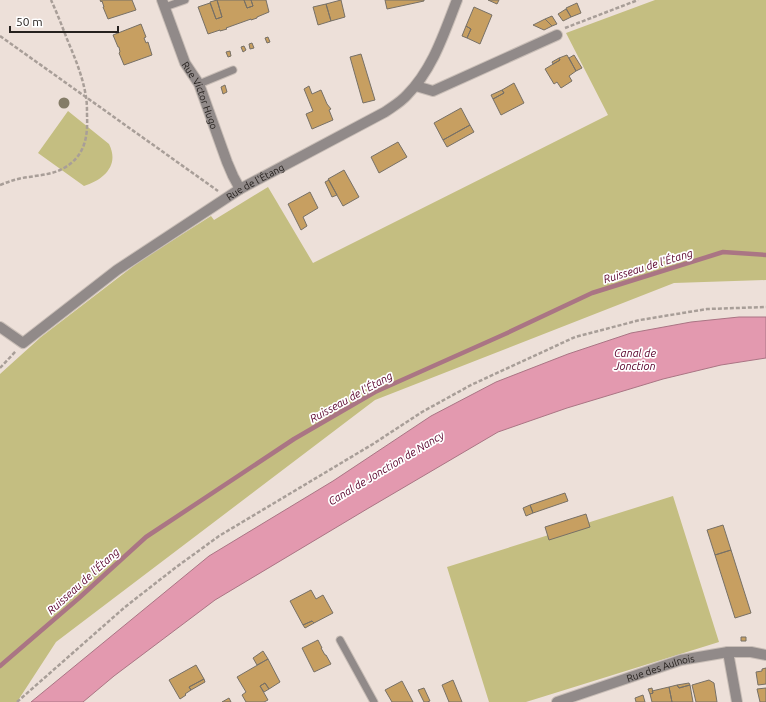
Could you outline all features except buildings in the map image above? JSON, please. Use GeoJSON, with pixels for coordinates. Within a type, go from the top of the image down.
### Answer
{"type":"FeatureCollection","features":[{"type":"Feature","properties":{"kind":"street","name":"Rue de l'Étang"},"geometry":{"type":"LineString","coordinates":[[23,343],[69,306],[118,270],[240,189],[385,112],[406,97],[428,69],[458,0]]}},
{"type":"Feature","properties":{"kind":"street","name":"Rue Victor Hugo"},"geometry":{"type":"LineString","coordinates":[[164,4],[185,63],[199,84],[227,162],[240,189]]}},
{"type":"Feature","properties":{"kind":"street"},"geometry":{"type":"LineString","coordinates":[[416,86],[433,91],[557,35]]}},
{"type":"Feature","properties":{"kind":"street"},"geometry":{"type":"LineString","coordinates":[[0,327],[23,343]]}},
{"type":"Feature","properties":{"kind":"street"},"geometry":{"type":"LineString","coordinates":[[728,652],[737,702]]}},
{"type":"Feature","properties":{"kind":"street","name":"Rue des Aulnois"},"geometry":{"type":"LineString","coordinates":[[557,702],[681,660],[728,652],[751,652],[766,655]]}},
{"type":"Feature","properties":{"kind":"lane"},"geometry":{"type":"LineString","coordinates":[[164,4],[186,0]]}},
{"type":"Feature","properties":{"kind":"lane"},"geometry":{"type":"LineString","coordinates":[[199,84],[233,70]]}},
{"type":"Feature","properties":{"kind":"lane"},"geometry":{"type":"LineString","coordinates":[[340,640],[374,702]]}},
{"type":"Feature","properties":{"kind":"path"},"geometry":{"type":"LineString","coordinates":[[0,185],[19,179],[55,172],[64,168],[73,162],[86,140],[86,98],[81,76],[51,0]]}},
{"type":"Feature","properties":{"kind":"path"},"geometry":{"type":"LineString","coordinates":[[557,35],[562,29],[638,0]]}},
{"type":"Feature","properties":{"kind":"path"},"geometry":{"type":"LineString","coordinates":[[0,36],[218,190],[225,199]]}},
{"type":"Feature","properties":{"kind":"path"},"geometry":{"type":"LineString","coordinates":[[17,702],[125,608],[174,568],[220,536],[373,444],[422,412],[470,385],[576,337],[640,320],[707,308],[766,307]]}},
{"type":"Feature","properties":{"kind":"path"},"geometry":{"type":"LineString","coordinates":[[0,368],[23,343]]}},
{"type":"Feature","properties":{"kind":"shaded area"},"geometry":{"type":"Polygon","coordinates":[[[655,0],[766,0],[766,280],[674,283],[375,400],[56,642],[17,702],[0,702],[0,374],[41,337],[140,261],[211,216],[214,220],[268,187],[313,263],[608,115],[566,33],[655,0]]]}},
{"type":"Feature","properties":{"kind":"shaded area"},"geometry":{"type":"Polygon","coordinates":[[[68,111],[109,144],[112,152],[111,165],[108,171],[97,180],[84,186],[38,153],[68,111]]]}},
{"type":"Feature","properties":{"kind":"shaded area"},"geometry":{"type":"Polygon","coordinates":[[[673,496],[719,642],[526,702],[489,702],[447,567],[673,496]]]}},
{"type":"Feature","properties":{"kind":"water","name":"Canal de Jonction"},"geometry":{"type":"Polygon","coordinates":[[[739,317],[766,317],[766,358],[721,365],[663,379],[567,408],[498,432],[215,600],[114,676],[83,702],[31,702],[209,556],[333,481],[431,416],[496,382],[568,354],[631,333],[691,322],[739,317]]]}},
{"type":"Feature","properties":{"kind":"waterway","name":"Ruisseau de l'Étang"},"geometry":{"type":"LineString","coordinates":[[0,666],[79,598],[146,537],[294,439],[375,392],[592,293],[723,252],[766,255]]}},
{"type":"Feature","properties":{"kind":"water label","name":"Canal de Jonction de Nancy"},"geometry":{"type":"Point","coordinates":[386,468]}}]}
